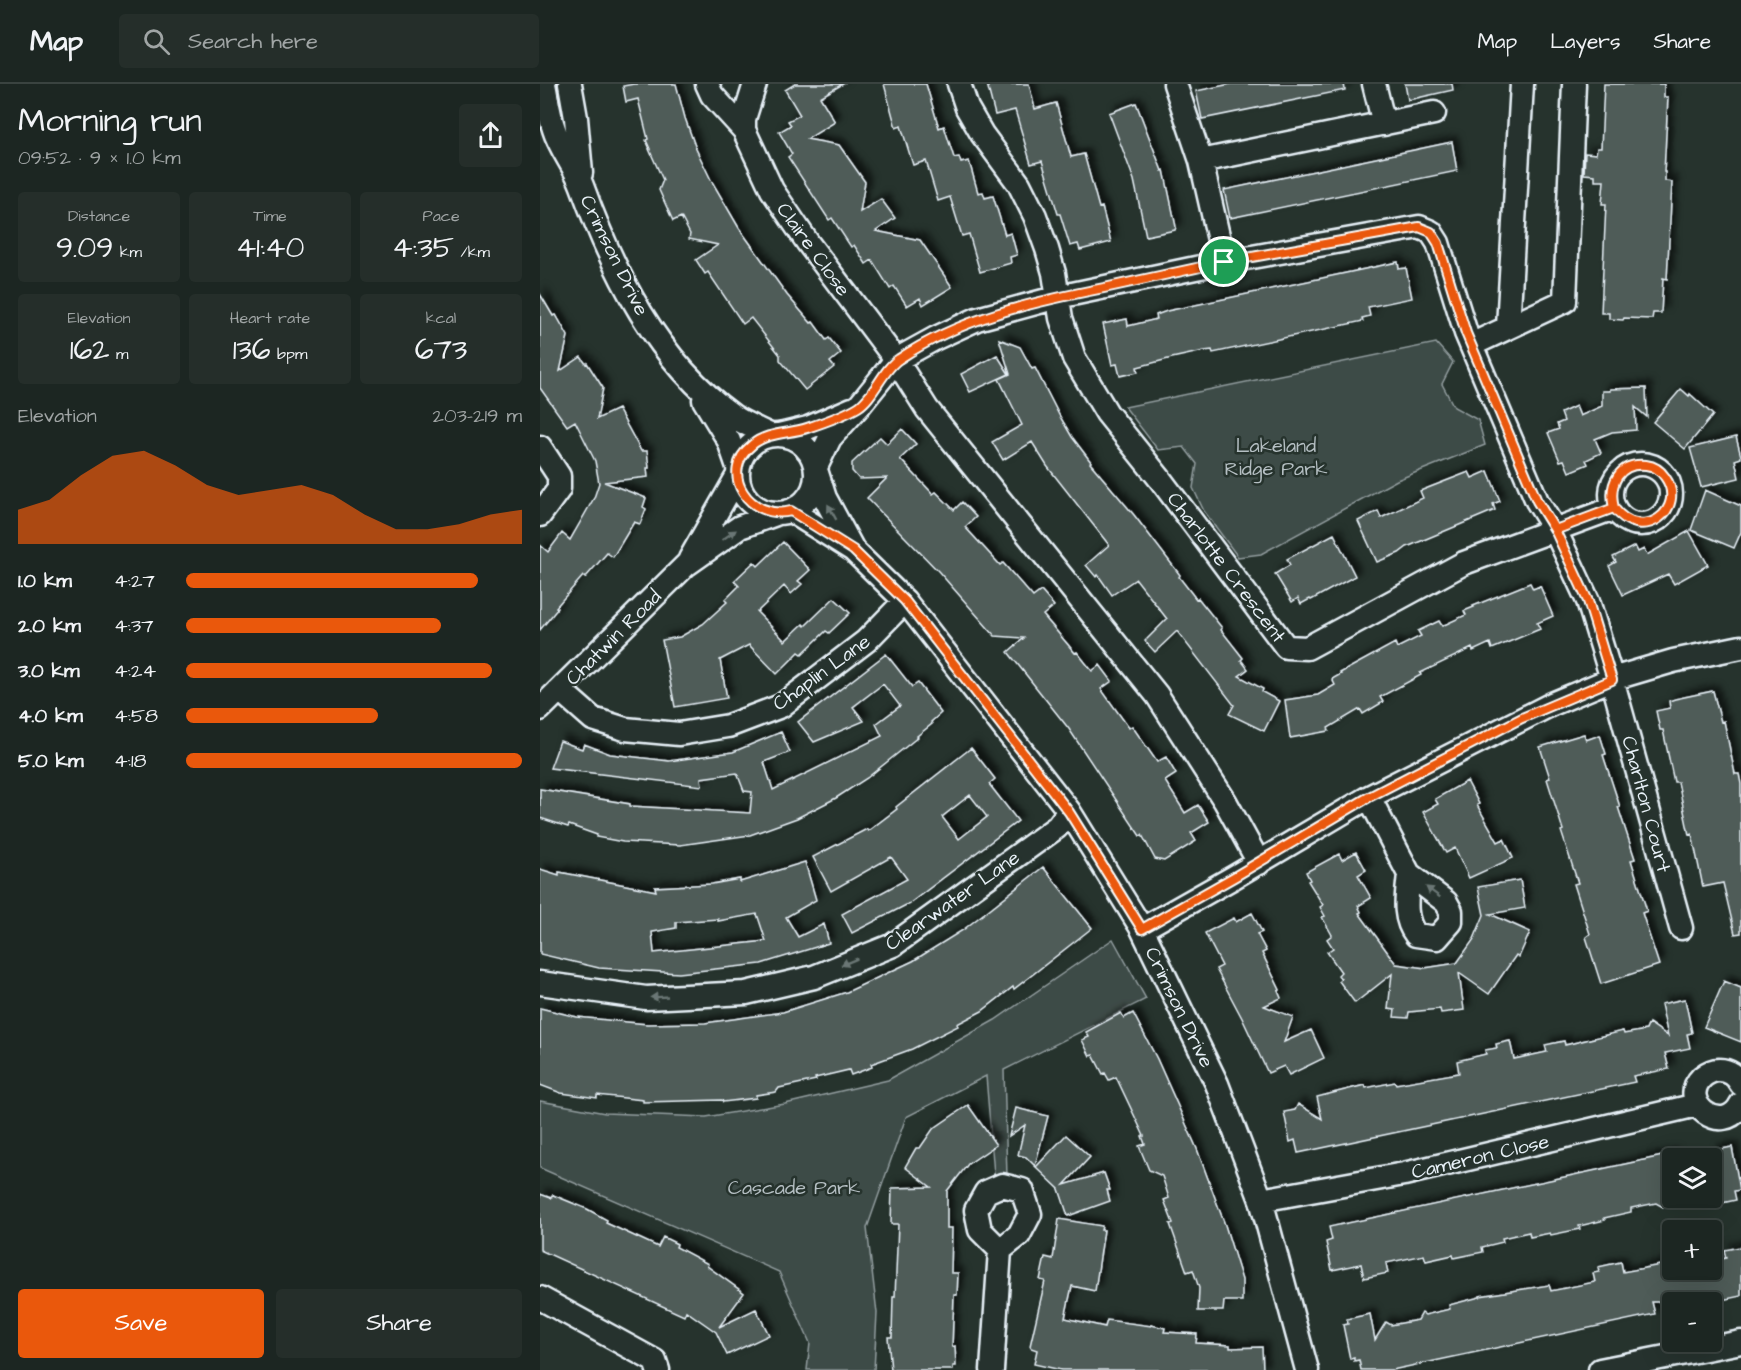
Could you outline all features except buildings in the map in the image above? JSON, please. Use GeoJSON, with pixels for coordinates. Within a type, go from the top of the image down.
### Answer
{"type":"FeatureCollection","features":[{"type":"Feature","properties":{"kind":"street","name":"Crimson Drive"},"geometry":{"type":"LineString","coordinates":[[544,84],[554,129],[632,299],[666,350],[694,383],[729,441],[738,471]]}},
{"type":"Feature","properties":{"kind":"street","name":"Crimson Drive"},"geometry":{"type":"LineString","coordinates":[[570,84],[576,118],[581,184]]}},
{"type":"Feature","properties":{"kind":"street","name":"Claire Close"},"geometry":{"type":"LineString","coordinates":[[707,84],[712,95],[744,130],[772,190],[808,243],[896,360],[927,409],[1157,695],[1225,801],[1259,863]]}},
{"type":"Feature","properties":{"kind":"street"},"geometry":{"type":"LineString","coordinates":[[744,130],[744,119],[755,84]]}},
{"type":"Feature","properties":{"kind":"street","name":"Charlotte Crescent"},"geometry":{"type":"LineString","coordinates":[[959,84],[967,108],[1019,184],[1035,216],[1047,249],[1061,318],[1074,358],[1107,413],[1160,479],[1286,647],[1307,648],[1464,563],[1614,508]]}},
{"type":"Feature","properties":{"kind":"street"},"geometry":{"type":"LineString","coordinates":[[859,406],[808,428],[759,439],[749,446],[742,456],[738,471],[740,486],[749,502],[764,511],[784,512],[802,505],[810,496],[815,484],[816,469],[830,438],[859,406],[896,360],[936,338],[977,319],[1058,297],[1224,262],[1201,161],[1175,84]]}},
{"type":"Feature","properties":{"kind":"street"},"geometry":{"type":"LineString","coordinates":[[1374,84],[1384,124]]}},
{"type":"Feature","properties":{"kind":"street"},"geometry":{"type":"LineString","coordinates":[[1508,327],[1522,84]]}},
{"type":"Feature","properties":{"kind":"street"},"geometry":{"type":"LineString","coordinates":[[1471,345],[1565,301],[1574,84]]}},
{"type":"Feature","properties":{"kind":"street"},"geometry":{"type":"LineString","coordinates":[[1201,161],[1434,114]]}},
{"type":"Feature","properties":{"kind":"street","name":"Charlton Court"},"geometry":{"type":"LineString","coordinates":[[1224,262],[1419,227],[1431,232],[1438,243],[1471,345],[1537,501],[1555,530],[1588,601],[1681,928]]}},
{"type":"Feature","properties":{"kind":"street","name":"Crimson Drive"},"geometry":{"type":"LineString","coordinates":[[694,383],[734,417],[774,435]]}},
{"type":"Feature","properties":{"kind":"street"},"geometry":{"type":"LineString","coordinates":[[774,435],[792,438],[803,444],[811,454],[816,469]]}},
{"type":"Feature","properties":{"kind":"street"},"geometry":{"type":"LineString","coordinates":[[540,447],[559,476],[560,489],[540,515]]}},
{"type":"Feature","properties":{"kind":"street","name":"Crimson Drive"},"geometry":{"type":"LineString","coordinates":[[816,469],[825,498],[853,550]]}},
{"type":"Feature","properties":{"kind":"street","name":"Chatwin Road"},"geometry":{"type":"LineString","coordinates":[[686,565],[738,471]]}},
{"type":"Feature","properties":{"kind":"street","name":"Crimson Drive"},"geometry":{"type":"LineString","coordinates":[[784,512],[853,550],[905,601],[1069,812],[1142,929],[1217,1083],[1261,1200],[1307,1370]]}},
{"type":"Feature","properties":{"kind":"street","name":"Chatwin Road"},"geometry":{"type":"LineString","coordinates":[[540,709],[686,565],[740,527],[784,512]]}},
{"type":"Feature","properties":{"kind":"street","name":"Chaplin Lane"},"geometry":{"type":"LineString","coordinates":[[560,690],[593,719],[625,729],[679,734],[728,726],[781,706],[866,641],[905,601]]}},
{"type":"Feature","properties":{"kind":"street"},"geometry":{"type":"LineString","coordinates":[[1142,929],[1369,797],[1522,718],[1612,680],[1673,661],[1741,647]]}},
{"type":"Feature","properties":{"kind":"street"},"geometry":{"type":"LineString","coordinates":[[1369,797],[1409,874]]}},
{"type":"Feature","properties":{"kind":"street","name":"Clearwater Lane"},"geometry":{"type":"LineString","coordinates":[[540,983],[646,998],[746,993],[814,976],[893,945],[1057,827],[1069,812]]}},
{"type":"Feature","properties":{"kind":"street"},"geometry":{"type":"LineString","coordinates":[[1741,1084],[1733,1074],[1726,1071],[1711,1071],[1699,1081],[1695,1088],[1697,1104],[1707,1115],[1720,1118],[1734,1114],[1741,1104]]}},
{"type":"Feature","properties":{"kind":"street","name":"Cameron Close"},"geometry":{"type":"LineString","coordinates":[[1261,1200],[1404,1174],[1697,1104]]}},
{"type":"Feature","properties":{"kind":"street"},"geometry":{"type":"LineString","coordinates":[[992,1370],[1000,1250]]}},
{"type":"Feature","properties":{"kind":"street"},"geometry":{"type":"LineString","coordinates":[[540,1298],[655,1360],[658,1370]]}},
{"type":"Feature","properties":{"kind":"street"},"geometry":{"type":"LineString","coordinates":[[1600,1370],[1741,1342]]}},
{"type":"Feature","properties":{"kind":"green space","name":"Lakeland Ridge Park"},"geometry":{"type":"Polygon","coordinates":[[[1436,343],[1453,362],[1442,384],[1454,407],[1478,420],[1485,445],[1397,480],[1261,554],[1238,557],[1204,511],[1193,488],[1197,464],[1184,447],[1158,450],[1125,407],[1436,343]]]}},
{"type":"Feature","properties":{"kind":"green space","name":"Cascade Park"},"geometry":{"type":"Polygon","coordinates":[[[1113,939],[1146,999],[1004,1070],[1007,1177],[994,1174],[986,1076],[906,1117],[867,1228],[877,1313],[874,1370],[807,1370],[810,1343],[779,1272],[540,1168],[540,1101],[605,1113],[706,1117],[785,1104],[888,1080],[995,1020],[1113,939]]]}},
{"type":"Feature","properties":{"kind":"route"},"geometry":{"type":"LineString","coordinates":[[1224,262],[1058,297],[977,319],[896,360],[859,406],[808,428],[759,439],[749,446],[738,466],[740,486],[745,497],[754,506],[776,514],[791,511],[853,550],[905,601],[1069,812],[1108,878],[1142,929],[1369,797],[1522,718],[1612,680],[1588,601],[1555,530],[1614,508],[1629,522],[1639,524],[1653,522],[1662,516],[1670,504],[1671,494],[1668,482],[1662,473],[1651,466],[1638,464],[1625,469],[1612,486],[1611,496],[1614,508],[1555,530],[1537,501],[1466,333],[1438,243],[1431,232],[1419,227],[1224,262]]}}]}
